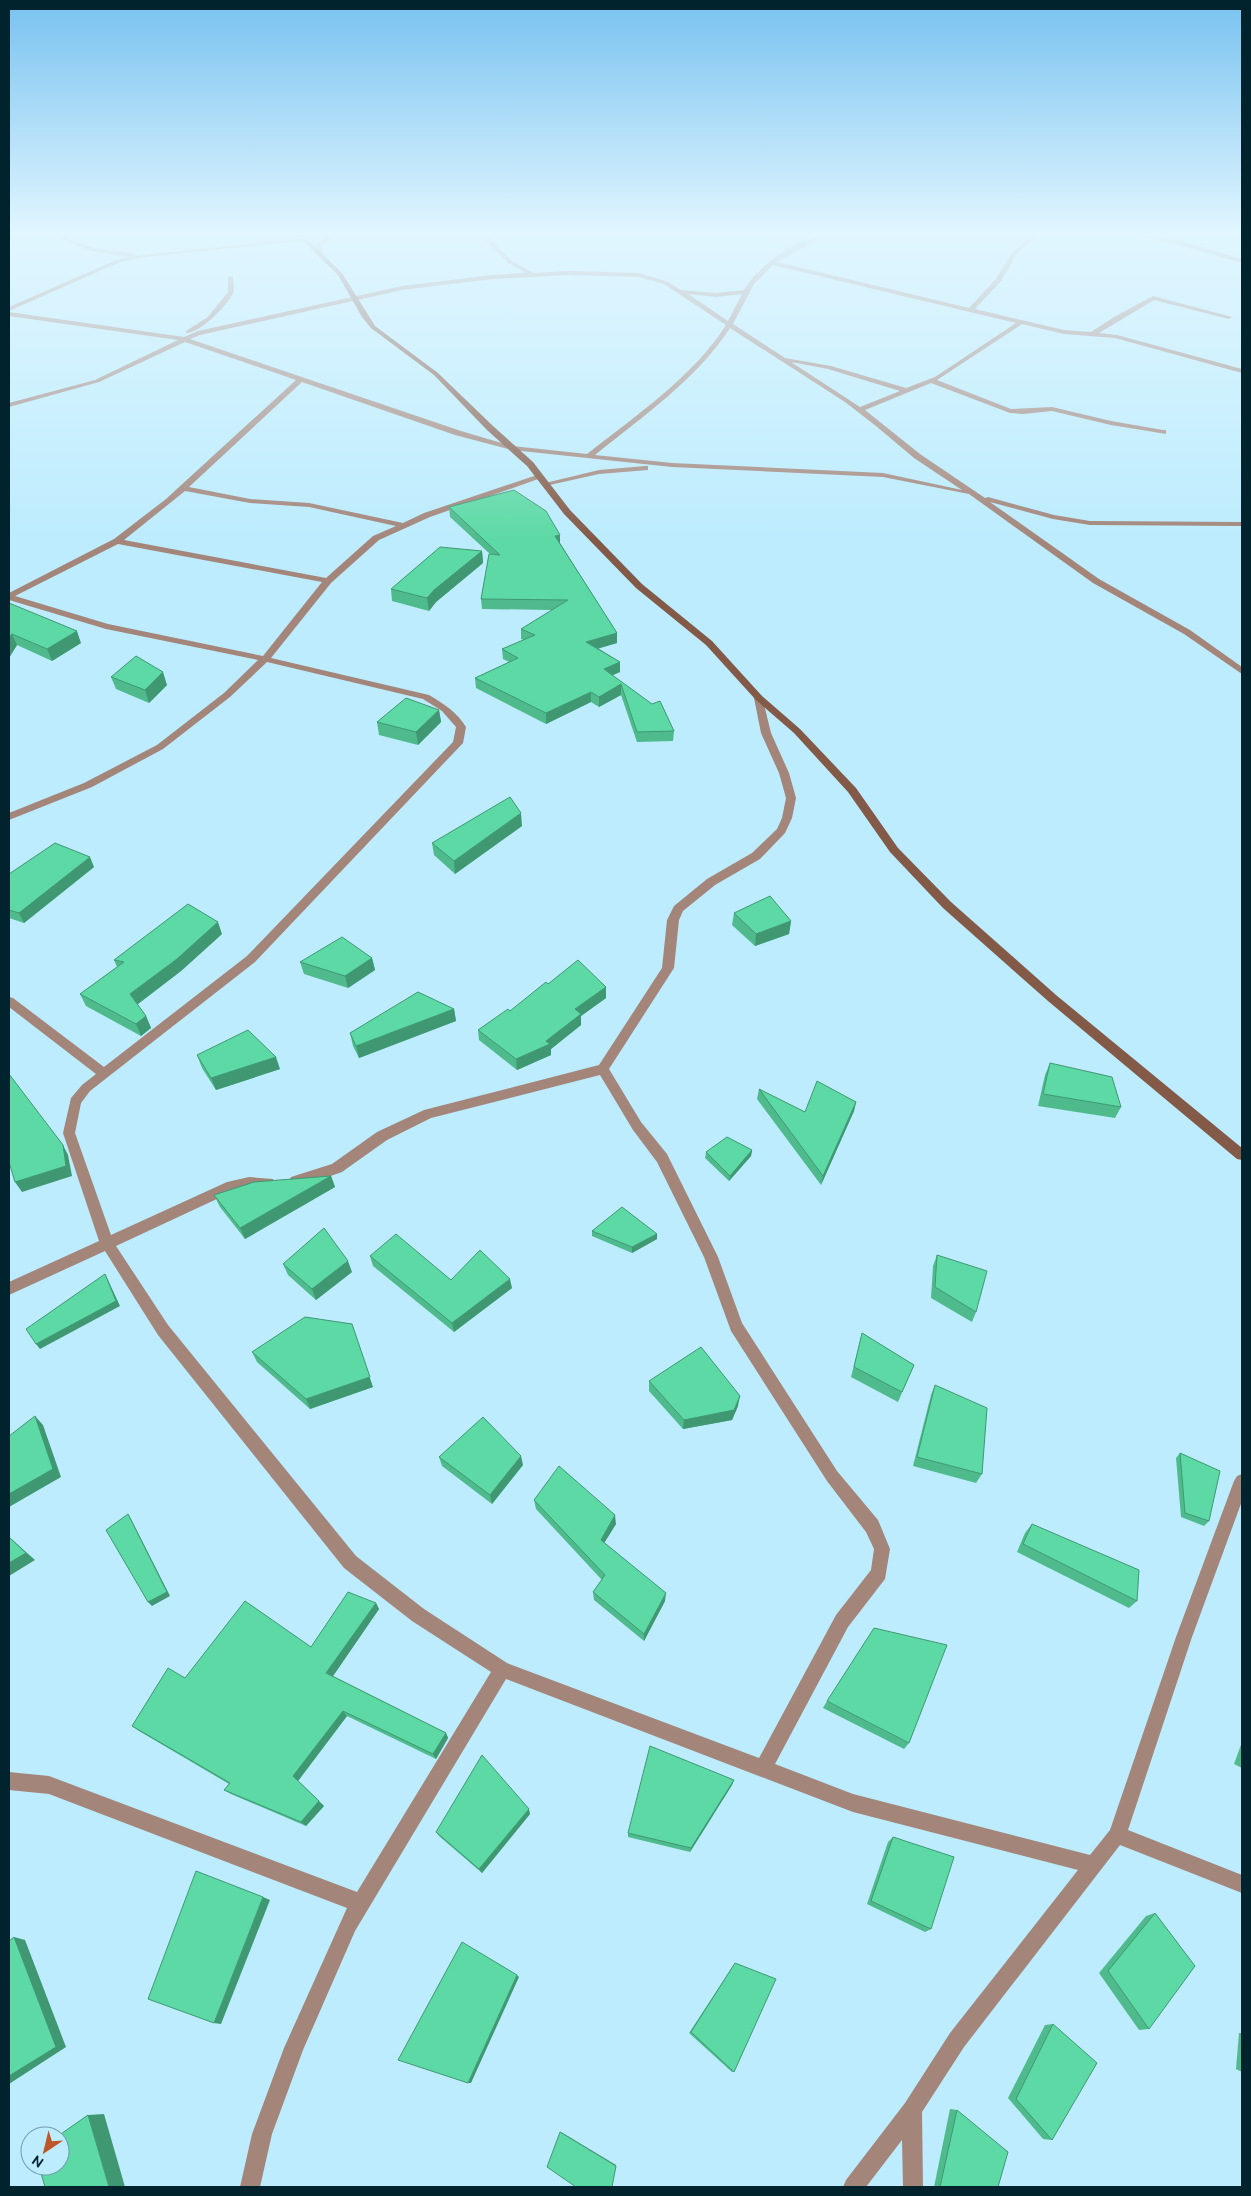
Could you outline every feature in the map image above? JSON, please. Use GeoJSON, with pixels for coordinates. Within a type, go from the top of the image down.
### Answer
{"type":"FeatureCollection","features":[{"type":"Feature","properties":{"kind":"street"},"geometry":{"type":"LineString","coordinates":[[170,337],[180,339],[458,433],[512,448],[672,465],[884,475],[942,486],[1053,517],[1090,522],[1242,524]]}},
{"type":"Feature","properties":{"kind":"street"},"geometry":{"type":"LineString","coordinates":[[9,405],[97,381],[185,337]]}},
{"type":"Feature","properties":{"kind":"street"},"geometry":{"type":"LineString","coordinates":[[387,337],[436,374],[530,464],[588,534],[639,586],[709,644],[759,698],[797,731],[846,783],[894,850],[947,905],[1052,998],[1242,1155]]}},
{"type":"Feature","properties":{"kind":"street"},"geometry":{"type":"LineString","coordinates":[[589,456],[678,381],[720,337]]}},
{"type":"Feature","properties":{"kind":"street"},"geometry":{"type":"LineString","coordinates":[[750,337],[859,410],[917,456],[1096,580],[1187,632],[1242,671]]}},
{"type":"Feature","properties":{"kind":"street"},"geometry":{"type":"LineString","coordinates":[[859,410],[932,381],[998,337]]}},
{"type":"Feature","properties":{"kind":"street"},"geometry":{"type":"LineString","coordinates":[[1120,337],[1242,371]]}},
{"type":"Feature","properties":{"kind":"street"},"geometry":{"type":"LineString","coordinates":[[780,357],[829,368],[908,391]]}},
{"type":"Feature","properties":{"kind":"street"},"geometry":{"type":"LineString","coordinates":[[9,597],[118,541],[183,488],[300,380]]}},
{"type":"Feature","properties":{"kind":"street"},"geometry":{"type":"LineString","coordinates":[[932,381],[1010,411],[1023,412],[1052,409],[1111,423],[1163,432]]}},
{"type":"Feature","properties":{"kind":"street"},"geometry":{"type":"LineString","coordinates":[[9,817],[88,785],[160,747],[227,695],[265,659],[328,581],[376,538],[401,525],[543,481],[599,472],[672,465]]}},
{"type":"Feature","properties":{"kind":"street"},"geometry":{"type":"LineString","coordinates":[[183,488],[250,501],[309,505],[401,525]]}},
{"type":"Feature","properties":{"kind":"street"},"geometry":{"type":"LineString","coordinates":[[118,541],[328,581]]}},
{"type":"Feature","properties":{"kind":"street"},"geometry":{"type":"LineString","coordinates":[[9,597],[106,626],[265,659],[426,697],[442,706],[456,718],[461,727],[458,743],[251,959],[86,1088],[75,1101],[69,1133],[107,1243],[163,1330],[350,1562],[418,1615],[502,1669],[853,1803],[1093,1866]]}},
{"type":"Feature","properties":{"kind":"street"},"geometry":{"type":"LineString","coordinates":[[9,1289],[232,1186],[250,1182],[265,1183],[305,1180],[337,1168],[382,1136],[428,1114],[603,1069],[668,968],[673,920],[678,909],[712,882],[756,856],[781,831],[787,818],[791,798],[784,772],[766,733],[759,698]]}},
{"type":"Feature","properties":{"kind":"street"},"geometry":{"type":"LineString","coordinates":[[9,1001],[105,1074]]}},
{"type":"Feature","properties":{"kind":"street"},"geometry":{"type":"LineString","coordinates":[[603,1069],[637,1126],[662,1158],[711,1257],[736,1326],[832,1476],[872,1526],[882,1549],[879,1573],[842,1622],[763,1769]]}},
{"type":"Feature","properties":{"kind":"street"},"geometry":{"type":"LineString","coordinates":[[853,2187],[912,2110],[957,2040],[1117,1835],[1184,1637],[1242,1481]]}},
{"type":"Feature","properties":{"kind":"street"},"geometry":{"type":"LineString","coordinates":[[250,2187],[262,2134],[294,2048],[348,1924],[502,1669]]}},
{"type":"Feature","properties":{"kind":"street"},"geometry":{"type":"LineString","coordinates":[[9,1781],[49,1785],[360,1903]]}},
{"type":"Feature","properties":{"kind":"street"},"geometry":{"type":"LineString","coordinates":[[1117,1835],[1242,1884]]}},
{"type":"Feature","properties":{"kind":"street"},"geometry":{"type":"LineString","coordinates":[[912,2110],[913,2187]]}},
{"type":"Feature","properties":{"kind":"building"},"geometry":{"type":"Polygon","coordinates":[[[514,490],[546,511],[560,535],[555,536],[617,633],[586,642],[620,662],[604,669],[652,704],[660,701],[674,731],[637,732],[621,684],[599,697],[591,692],[546,713],[475,678],[518,658],[502,649],[535,635],[521,629],[568,600],[481,599],[489,554],[500,555],[449,507],[514,490]]]}},
{"type":"Feature","properties":{"kind":"building"},"geometry":{"type":"Polygon","coordinates":[[[440,547],[482,551],[434,590],[427,598],[391,589],[440,547]]]}},
{"type":"Feature","properties":{"kind":"building"},"geometry":{"type":"Polygon","coordinates":[[[9,603],[77,631],[47,649],[12,634],[9,638],[9,603]]]}},
{"type":"Feature","properties":{"kind":"building"},"geometry":{"type":"Polygon","coordinates":[[[136,656],[163,672],[145,690],[111,677],[136,656]]]}},
{"type":"Feature","properties":{"kind":"building"},"geometry":{"type":"Polygon","coordinates":[[[406,698],[439,710],[416,732],[377,722],[406,698]]]}},
{"type":"Feature","properties":{"kind":"building"},"geometry":{"type":"Polygon","coordinates":[[[510,797],[521,813],[454,861],[432,843],[510,797]]]}},
{"type":"Feature","properties":{"kind":"building"},"geometry":{"type":"Polygon","coordinates":[[[55,843],[90,857],[19,913],[9,910],[9,874],[55,843]]]}},
{"type":"Feature","properties":{"kind":"building"},"geometry":{"type":"Polygon","coordinates":[[[770,896],[791,921],[756,934],[734,913],[770,896]]]}},
{"type":"Feature","properties":{"kind":"building"},"geometry":{"type":"Polygon","coordinates":[[[188,904],[218,922],[177,959],[130,994],[146,1016],[136,1024],[80,994],[124,962],[114,960],[188,904]]]}},
{"type":"Feature","properties":{"kind":"building"},"geometry":{"type":"Polygon","coordinates":[[[342,937],[372,958],[345,976],[300,962],[342,937]]]}},
{"type":"Feature","properties":{"kind":"building"},"geometry":{"type":"Polygon","coordinates":[[[578,960],[606,987],[575,1009],[581,1014],[546,1041],[550,1044],[516,1059],[478,1030],[508,1009],[510,1011],[546,982],[548,984],[578,960]]]}},
{"type":"Feature","properties":{"kind":"building"},"geometry":{"type":"Polygon","coordinates":[[[418,992],[454,1009],[356,1046],[350,1033],[418,992]]]}},
{"type":"Feature","properties":{"kind":"building"},"geometry":{"type":"Polygon","coordinates":[[[248,1030],[276,1057],[211,1078],[197,1055],[248,1030]]]}},
{"type":"Feature","properties":{"kind":"building"},"geometry":{"type":"Polygon","coordinates":[[[1050,1063],[1112,1077],[1121,1107],[1043,1094],[1050,1063]]]}},
{"type":"Feature","properties":{"kind":"building"},"geometry":{"type":"Polygon","coordinates":[[[9,1074],[63,1145],[66,1166],[15,1182],[9,1162],[9,1074]]]}},
{"type":"Feature","properties":{"kind":"building"},"geometry":{"type":"Polygon","coordinates":[[[817,1081],[856,1102],[823,1176],[759,1089],[805,1112],[817,1081]]]}},
{"type":"Feature","properties":{"kind":"building"},"geometry":{"type":"Polygon","coordinates":[[[727,1137],[752,1150],[730,1176],[706,1152],[727,1137]]]}},
{"type":"Feature","properties":{"kind":"building"},"geometry":{"type":"Polygon","coordinates":[[[331,1176],[240,1228],[214,1195],[254,1182],[331,1176]]]}},
{"type":"Feature","properties":{"kind":"building"},"geometry":{"type":"Polygon","coordinates":[[[622,1207],[657,1234],[632,1247],[592,1231],[622,1207]]]}},
{"type":"Feature","properties":{"kind":"building"},"geometry":{"type":"Polygon","coordinates":[[[324,1228],[348,1261],[312,1289],[283,1264],[324,1228]]]}},
{"type":"Feature","properties":{"kind":"building"},"geometry":{"type":"Polygon","coordinates":[[[396,1234],[451,1280],[480,1250],[510,1279],[452,1323],[370,1256],[396,1234]]]}},
{"type":"Feature","properties":{"kind":"building"},"geometry":{"type":"Polygon","coordinates":[[[937,1255],[987,1271],[976,1312],[935,1287],[937,1255]]]}},
{"type":"Feature","properties":{"kind":"building"},"geometry":{"type":"Polygon","coordinates":[[[105,1274],[116,1301],[36,1344],[26,1329],[105,1274]]]}},
{"type":"Feature","properties":{"kind":"building"},"geometry":{"type":"Polygon","coordinates":[[[305,1317],[352,1324],[370,1377],[306,1399],[252,1352],[305,1317]]]}},
{"type":"Feature","properties":{"kind":"building"},"geometry":{"type":"Polygon","coordinates":[[[862,1333],[914,1365],[902,1392],[854,1367],[862,1333]]]}},
{"type":"Feature","properties":{"kind":"building"},"geometry":{"type":"Polygon","coordinates":[[[701,1347],[740,1396],[734,1410],[684,1420],[649,1381],[701,1347]]]}},
{"type":"Feature","properties":{"kind":"building"},"geometry":{"type":"Polygon","coordinates":[[[935,1385],[987,1408],[982,1474],[917,1457],[935,1385]]]}},
{"type":"Feature","properties":{"kind":"building"},"geometry":{"type":"Polygon","coordinates":[[[35,1416],[53,1469],[9,1494],[9,1436],[35,1416]]]}},
{"type":"Feature","properties":{"kind":"building"},"geometry":{"type":"Polygon","coordinates":[[[483,1417],[521,1456],[490,1495],[439,1457],[483,1417]]]}},
{"type":"Feature","properties":{"kind":"building"},"geometry":{"type":"Polygon","coordinates":[[[1180,1453],[1220,1471],[1209,1521],[1185,1513],[1180,1453]]]}},
{"type":"Feature","properties":{"kind":"building"},"geometry":{"type":"Polygon","coordinates":[[[559,1466],[615,1515],[601,1540],[666,1593],[644,1634],[593,1592],[605,1575],[534,1500],[559,1466]]]}},
{"type":"Feature","properties":{"kind":"building"},"geometry":{"type":"Polygon","coordinates":[[[128,1514],[167,1592],[148,1602],[106,1530],[128,1514]]]}},
{"type":"Feature","properties":{"kind":"building"},"geometry":{"type":"Polygon","coordinates":[[[1032,1524],[1139,1570],[1137,1601],[1023,1544],[1032,1524]]]}},
{"type":"Feature","properties":{"kind":"building"},"geometry":{"type":"Polygon","coordinates":[[[9,1537],[26,1553],[9,1563],[9,1537]]]}},
{"type":"Feature","properties":{"kind":"building"},"geometry":{"type":"Polygon","coordinates":[[[348,1592],[376,1603],[326,1673],[446,1733],[433,1754],[343,1711],[293,1776],[319,1801],[301,1822],[224,1790],[230,1783],[132,1726],[168,1668],[185,1678],[245,1601],[311,1647],[348,1592]]]}},
{"type":"Feature","properties":{"kind":"building"},"geometry":{"type":"Polygon","coordinates":[[[874,1628],[947,1645],[909,1743],[827,1701],[874,1628]]]}},
{"type":"Feature","properties":{"kind":"building"},"geometry":{"type":"Polygon","coordinates":[[[650,1746],[734,1780],[691,1848],[628,1833],[650,1746]]]}},
{"type":"Feature","properties":{"kind":"building"},"geometry":{"type":"Polygon","coordinates":[[[482,1755],[529,1809],[479,1869],[436,1832],[482,1755]]]}},
{"type":"Feature","properties":{"kind":"building"},"geometry":{"type":"Polygon","coordinates":[[[893,1837],[954,1857],[931,1929],[871,1901],[893,1837]]]}},
{"type":"Feature","properties":{"kind":"building"},"geometry":{"type":"Polygon","coordinates":[[[196,1871],[263,1897],[214,2023],[148,1999],[196,1871]]]}},
{"type":"Feature","properties":{"kind":"building"},"geometry":{"type":"Polygon","coordinates":[[[1155,1913],[1195,1966],[1149,2029],[1108,1971],[1155,1913]]]}},
{"type":"Feature","properties":{"kind":"building"},"geometry":{"type":"Polygon","coordinates":[[[14,1937],[56,2047],[9,2076],[9,1941],[14,1937]]]}},
{"type":"Feature","properties":{"kind":"building"},"geometry":{"type":"Polygon","coordinates":[[[462,1942],[517,1975],[468,2083],[398,2060],[462,1942]]]}},
{"type":"Feature","properties":{"kind":"building"},"geometry":{"type":"Polygon","coordinates":[[[735,1963],[776,1979],[734,2072],[691,2032],[735,1963]]]}},
{"type":"Feature","properties":{"kind":"building"},"geometry":{"type":"Polygon","coordinates":[[[1053,2024],[1097,2063],[1052,2140],[1016,2099],[1053,2024]]]}},
{"type":"Feature","properties":{"kind":"building"},"geometry":{"type":"Polygon","coordinates":[[[957,2110],[1008,2152],[998,2187],[940,2187],[957,2110]]]}},
{"type":"Feature","properties":{"kind":"building"},"geometry":{"type":"Polygon","coordinates":[[[88,2115],[109,2187],[45,2187],[42,2176],[70,2176],[70,2128],[88,2115]]]}},
{"type":"Feature","properties":{"kind":"building"},"geometry":{"type":"Polygon","coordinates":[[[560,2132],[616,2166],[612,2187],[576,2187],[547,2167],[560,2132]]]}}]}
